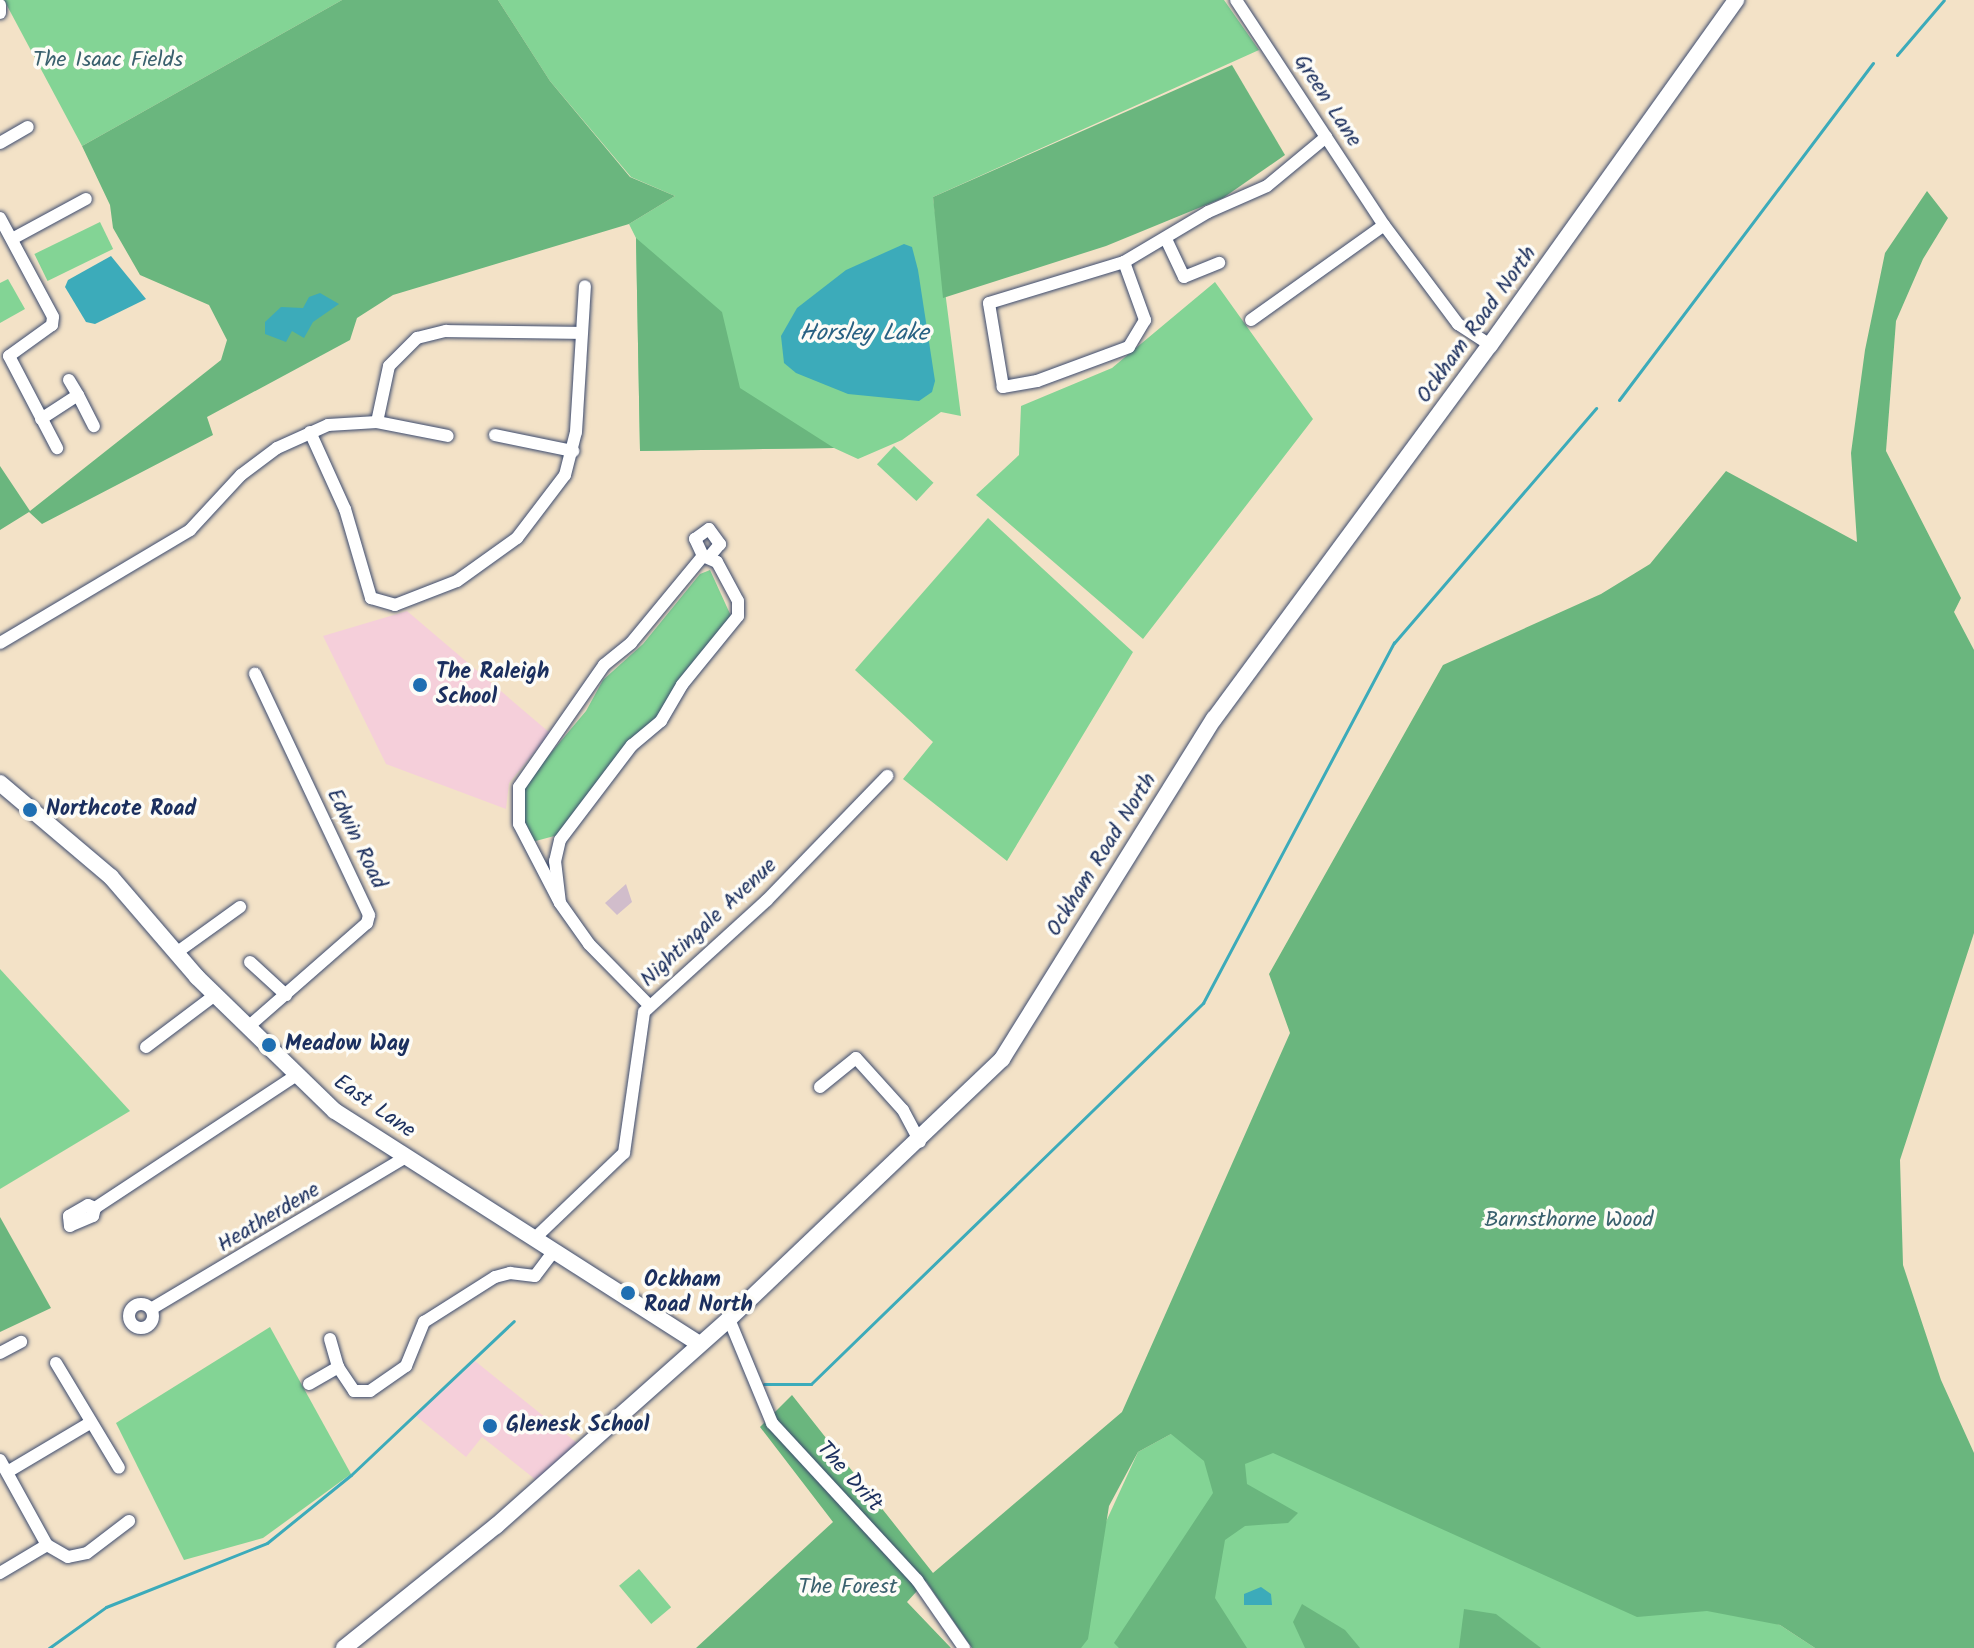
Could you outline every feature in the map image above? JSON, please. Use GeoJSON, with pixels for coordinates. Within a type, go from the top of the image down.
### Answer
{"type":"FeatureCollection","features":[{"type":"Feature","properties":{"kind":"main road","name":"Ockham Road North"},"geometry":{"type":"LineString","coordinates":[[344,1648],[496,1526],[729,1319],[920,1142],[1002,1059],[1214,719],[1490,345],[1736,0]]}},
{"type":"Feature","properties":{"kind":"main road","name":"East Lane"},"geometry":{"type":"LineString","coordinates":[[0,783],[93,859],[215,995],[335,1111],[699,1344]]}},
{"type":"Feature","properties":{"kind":"street","name":"Green Lane"},"geometry":{"type":"LineString","coordinates":[[1236,0],[1384,225],[1458,324],[1490,345]]}},
{"type":"Feature","properties":{"kind":"street"},"geometry":{"type":"LineString","coordinates":[[0,5],[0,13]]}},
{"type":"Feature","properties":{"kind":"street"},"geometry":{"type":"LineString","coordinates":[[0,143],[28,127]]}},
{"type":"Feature","properties":{"kind":"street"},"geometry":{"type":"LineString","coordinates":[[1124,262],[1145,320],[1129,347],[1037,381],[1003,387],[989,303],[1124,262],[1267,186],[1326,137]]}},
{"type":"Feature","properties":{"kind":"street"},"geometry":{"type":"LineString","coordinates":[[12,239],[86,199]]}},
{"type":"Feature","properties":{"kind":"street"},"geometry":{"type":"LineString","coordinates":[[0,218],[53,317],[52,325],[9,356],[57,448]]}},
{"type":"Feature","properties":{"kind":"street"},"geometry":{"type":"LineString","coordinates":[[1251,320],[1384,225]]}},
{"type":"Feature","properties":{"kind":"street"},"geometry":{"type":"LineString","coordinates":[[1166,239],[1184,277],[1219,263]]}},
{"type":"Feature","properties":{"kind":"street"},"geometry":{"type":"LineString","coordinates":[[310,432],[345,509],[368,592],[390,606],[457,581],[506,548],[547,503],[573,451],[585,286]]}},
{"type":"Feature","properties":{"kind":"street"},"geometry":{"type":"LineString","coordinates":[[377,422],[389,366],[417,338],[446,331],[581,333]]}},
{"type":"Feature","properties":{"kind":"street"},"geometry":{"type":"LineString","coordinates":[[69,380],[94,426]]}},
{"type":"Feature","properties":{"kind":"street"},"geometry":{"type":"LineString","coordinates":[[41,419],[78,395]]}},
{"type":"Feature","properties":{"kind":"street"},"geometry":{"type":"LineString","coordinates":[[0,643],[190,530],[241,475],[310,432],[340,422],[377,422],[448,436]]}},
{"type":"Feature","properties":{"kind":"street"},"geometry":{"type":"LineString","coordinates":[[495,435],[573,451]]}},
{"type":"Feature","properties":{"kind":"street"},"geometry":{"type":"LineString","coordinates":[[530,845],[544,853],[560,840],[632,745],[661,721],[682,685],[738,616],[738,601],[706,556],[631,643],[604,665],[521,780],[516,809],[530,845],[560,903],[583,938],[649,1005]]}},
{"type":"Feature","properties":{"kind":"street","name":"Edwin Road"},"geometry":{"type":"LineString","coordinates":[[248,1027],[369,915],[255,674]]}},
{"type":"Feature","properties":{"kind":"street","name":"Nightingale Avenue"},"geometry":{"type":"LineString","coordinates":[[535,1238],[624,1153],[640,1025],[649,1005],[751,916],[887,776]]}},
{"type":"Feature","properties":{"kind":"street"},"geometry":{"type":"LineString","coordinates":[[560,840],[555,861],[560,903]]}},
{"type":"Feature","properties":{"kind":"street"},"geometry":{"type":"LineString","coordinates":[[176,953],[240,907]]}},
{"type":"Feature","properties":{"kind":"street"},"geometry":{"type":"LineString","coordinates":[[250,962],[286,995]]}},
{"type":"Feature","properties":{"kind":"street"},"geometry":{"type":"LineString","coordinates":[[146,1047],[215,995]]}},
{"type":"Feature","properties":{"kind":"street"},"geometry":{"type":"LineString","coordinates":[[820,1087],[856,1058],[903,1110],[920,1142]]}},
{"type":"Feature","properties":{"kind":"street"},"geometry":{"type":"LineString","coordinates":[[95,1208],[297,1075]]}},
{"type":"Feature","properties":{"kind":"street","name":"Heatherdene"},"geometry":{"type":"LineString","coordinates":[[151,1309],[406,1157]]}},
{"type":"Feature","properties":{"kind":"street"},"geometry":{"type":"LineString","coordinates":[[330,1339],[330,1353],[354,1391],[370,1391],[406,1366],[424,1322],[495,1277],[510,1273],[535,1276],[553,1252]]}},
{"type":"Feature","properties":{"kind":"street","name":"The Drift"},"geometry":{"type":"LineString","coordinates":[[729,1319],[772,1423],[917,1580],[964,1648]]}},
{"type":"Feature","properties":{"kind":"street"},"geometry":{"type":"LineString","coordinates":[[0,1353],[21,1342]]}},
{"type":"Feature","properties":{"kind":"street"},"geometry":{"type":"LineString","coordinates":[[56,1363],[119,1468]]}},
{"type":"Feature","properties":{"kind":"street"},"geometry":{"type":"LineString","coordinates":[[309,1384],[338,1367]]}},
{"type":"Feature","properties":{"kind":"street"},"geometry":{"type":"LineString","coordinates":[[9,1471],[90,1423]]}},
{"type":"Feature","properties":{"kind":"street"},"geometry":{"type":"LineString","coordinates":[[0,1460],[9,1471],[47,1545],[68,1557],[87,1553],[129,1521]]}},
{"type":"Feature","properties":{"kind":"street"},"geometry":{"type":"LineString","coordinates":[[0,1573],[47,1545]]}},
{"type":"Feature","properties":{"kind":"shaded area","name":"The Raleigh School"},"geometry":{"type":"Polygon","coordinates":[[[407,611],[550,733],[509,783],[506,809],[386,764],[323,636],[407,611]]]}},
{"type":"Feature","properties":{"kind":"shaded area"},"geometry":{"type":"Polygon","coordinates":[[[626,884],[632,902],[617,915],[605,903],[626,884]]]}},
{"type":"Feature","properties":{"kind":"shaded area","name":"Glenesk School"},"geometry":{"type":"Polygon","coordinates":[[[475,1361],[577,1443],[536,1480],[482,1437],[466,1457],[416,1416],[475,1361]]]}},
{"type":"Feature","properties":{"kind":"green space","name":"The Isaac Fields"},"geometry":{"type":"Polygon","coordinates":[[[4,0],[342,0],[82,146],[4,0]]]}},
{"type":"Feature","properties":{"kind":"green space"},"geometry":{"type":"Polygon","coordinates":[[[342,0],[498,0],[550,81],[630,177],[675,196],[629,224],[393,295],[357,318],[350,340],[207,417],[213,435],[42,524],[29,512],[0,530],[0,466],[30,511],[221,360],[227,340],[209,305],[140,275],[113,228],[110,205],[82,146],[342,0]]]}},
{"type":"Feature","properties":{"kind":"green space"},"geometry":{"type":"Polygon","coordinates":[[[498,0],[1224,0],[1259,50],[933,197],[961,416],[941,412],[902,440],[858,459],[834,448],[640,451],[636,238],[629,224],[675,196],[631,177],[550,81],[498,0]]]}},
{"type":"Feature","properties":{"kind":"green space"},"geometry":{"type":"Polygon","coordinates":[[[1232,65],[1285,155],[1223,198],[1106,246],[943,298],[933,197],[1232,65]]]}},
{"type":"Feature","properties":{"kind":"green space","name":"Barnsthorne Wood"},"geometry":{"type":"Polygon","coordinates":[[[1927,191],[1948,218],[1923,259],[1896,321],[1886,451],[1961,598],[1954,612],[1974,650],[1974,933],[1900,1160],[1903,1265],[1941,1380],[1974,1453],[1974,1648],[1815,1648],[1780,1625],[1707,1611],[1637,1617],[1273,1453],[1245,1464],[1247,1484],[1298,1513],[1288,1523],[1245,1526],[1225,1540],[1215,1598],[1247,1648],[1119,1648],[1114,1643],[1213,1493],[1204,1461],[1171,1434],[1138,1452],[1109,1506],[1088,1639],[1081,1648],[972,1648],[926,1581],[907,1602],[951,1648],[696,1648],[833,1522],[760,1427],[792,1395],[933,1573],[1122,1412],[1290,1033],[1269,974],[1443,665],[1601,594],[1650,564],[1726,471],[1857,542],[1851,453],[1865,350],[1885,253],[1927,191]]]}},
{"type":"Feature","properties":{"kind":"green space"},"geometry":{"type":"Polygon","coordinates":[[[100,222],[113,249],[48,281],[34,254],[100,222]]]}},
{"type":"Feature","properties":{"kind":"green space"},"geometry":{"type":"Polygon","coordinates":[[[636,238],[722,312],[740,388],[834,448],[640,451],[636,238]]]}},
{"type":"Feature","properties":{"kind":"green space"},"geometry":{"type":"Polygon","coordinates":[[[8,279],[25,309],[0,323],[0,283],[8,279]]]}},
{"type":"Feature","properties":{"kind":"green space"},"geometry":{"type":"Polygon","coordinates":[[[1215,282],[1313,419],[1143,639],[976,495],[1019,455],[1021,406],[1112,368],[1215,282]]]}},
{"type":"Feature","properties":{"kind":"green space"},"geometry":{"type":"Polygon","coordinates":[[[894,446],[933,483],[916,501],[877,464],[894,446]]]}},
{"type":"Feature","properties":{"kind":"green space"},"geometry":{"type":"Polygon","coordinates":[[[988,518],[1133,652],[1007,861],[903,779],[933,742],[855,670],[988,518]]]}},
{"type":"Feature","properties":{"kind":"green space"},"geometry":{"type":"Polygon","coordinates":[[[710,570],[731,616],[666,709],[558,835],[532,842],[521,821],[520,800],[528,780],[586,711],[603,680],[643,644],[700,574],[710,570]]]}},
{"type":"Feature","properties":{"kind":"green space"},"geometry":{"type":"Polygon","coordinates":[[[0,969],[130,1111],[0,1189],[0,969]]]}},
{"type":"Feature","properties":{"kind":"green space"},"geometry":{"type":"Polygon","coordinates":[[[0,1217],[51,1308],[0,1332],[0,1217]]]}},
{"type":"Feature","properties":{"kind":"green space"},"geometry":{"type":"Polygon","coordinates":[[[270,1327],[351,1474],[263,1538],[184,1560],[116,1423],[270,1327]]]}},
{"type":"Feature","properties":{"kind":"green space"},"geometry":{"type":"Polygon","coordinates":[[[1202,1417],[1780,1625],[1815,1648],[1048,1648],[1138,1452],[1202,1417]]]}},
{"type":"Feature","properties":{"kind":"green space"},"geometry":{"type":"Polygon","coordinates":[[[639,1569],[671,1607],[651,1624],[619,1586],[639,1569]]]}},
{"type":"Feature","properties":{"kind":"green space"},"geometry":{"type":"Polygon","coordinates":[[[1302,1604],[1345,1630],[1360,1648],[1305,1648],[1293,1622],[1302,1604]]]}},
{"type":"Feature","properties":{"kind":"green space"},"geometry":{"type":"Polygon","coordinates":[[[1464,1609],[1496,1614],[1541,1648],[1459,1648],[1464,1609]]]}},
{"type":"Feature","properties":{"kind":"water","name":"Horsley Lake"},"geometry":{"type":"Polygon","coordinates":[[[904,244],[912,247],[918,270],[935,381],[932,392],[919,401],[848,394],[796,373],[784,363],[781,336],[797,308],[846,270],[904,244]]]}},
{"type":"Feature","properties":{"kind":"water"},"geometry":{"type":"Polygon","coordinates":[[[111,256],[146,299],[95,324],[86,322],[65,287],[68,280],[111,256]]]}},
{"type":"Feature","properties":{"kind":"water"},"geometry":{"type":"Polygon","coordinates":[[[320,293],[339,304],[313,322],[304,338],[292,331],[286,342],[265,334],[265,322],[281,307],[303,308],[309,297],[320,293]]]}},
{"type":"Feature","properties":{"kind":"water"},"geometry":{"type":"Polygon","coordinates":[[[1261,1587],[1271,1594],[1272,1605],[1244,1605],[1244,1594],[1261,1587]]]}},
{"type":"Feature","properties":{"kind":"waterway"},"geometry":{"type":"LineString","coordinates":[[1897,55],[1944,0]]}},
{"type":"Feature","properties":{"kind":"waterway"},"geometry":{"type":"LineString","coordinates":[[1619,400],[1873,63]]}},
{"type":"Feature","properties":{"kind":"waterway"},"geometry":{"type":"LineString","coordinates":[[764,1384],[811,1384],[1203,1003],[1394,643],[1596,408]]}},
{"type":"Feature","properties":{"kind":"waterway"},"geometry":{"type":"LineString","coordinates":[[49,1648],[106,1607],[267,1543],[351,1475],[514,1321]]}},
{"type":"Feature","properties":{"kind":"place","name":"The Raleigh School"},"geometry":{"type":"Point","coordinates":[420,685]}},
{"type":"Feature","properties":{"kind":"place","name":"Northcote Road"},"geometry":{"type":"Point","coordinates":[30,810]}},
{"type":"Feature","properties":{"kind":"place","name":"Meadow Way"},"geometry":{"type":"Point","coordinates":[269,1045]}},
{"type":"Feature","properties":{"kind":"place","name":"Ockham Road North"},"geometry":{"type":"Point","coordinates":[628,1293]}},
{"type":"Feature","properties":{"kind":"place","name":"Glenesk School"},"geometry":{"type":"Point","coordinates":[490,1426]}},
{"type":"Feature","properties":{"kind":"park label","name":"The Forest"},"geometry":{"type":"Point","coordinates":[848,1588]}}]}
